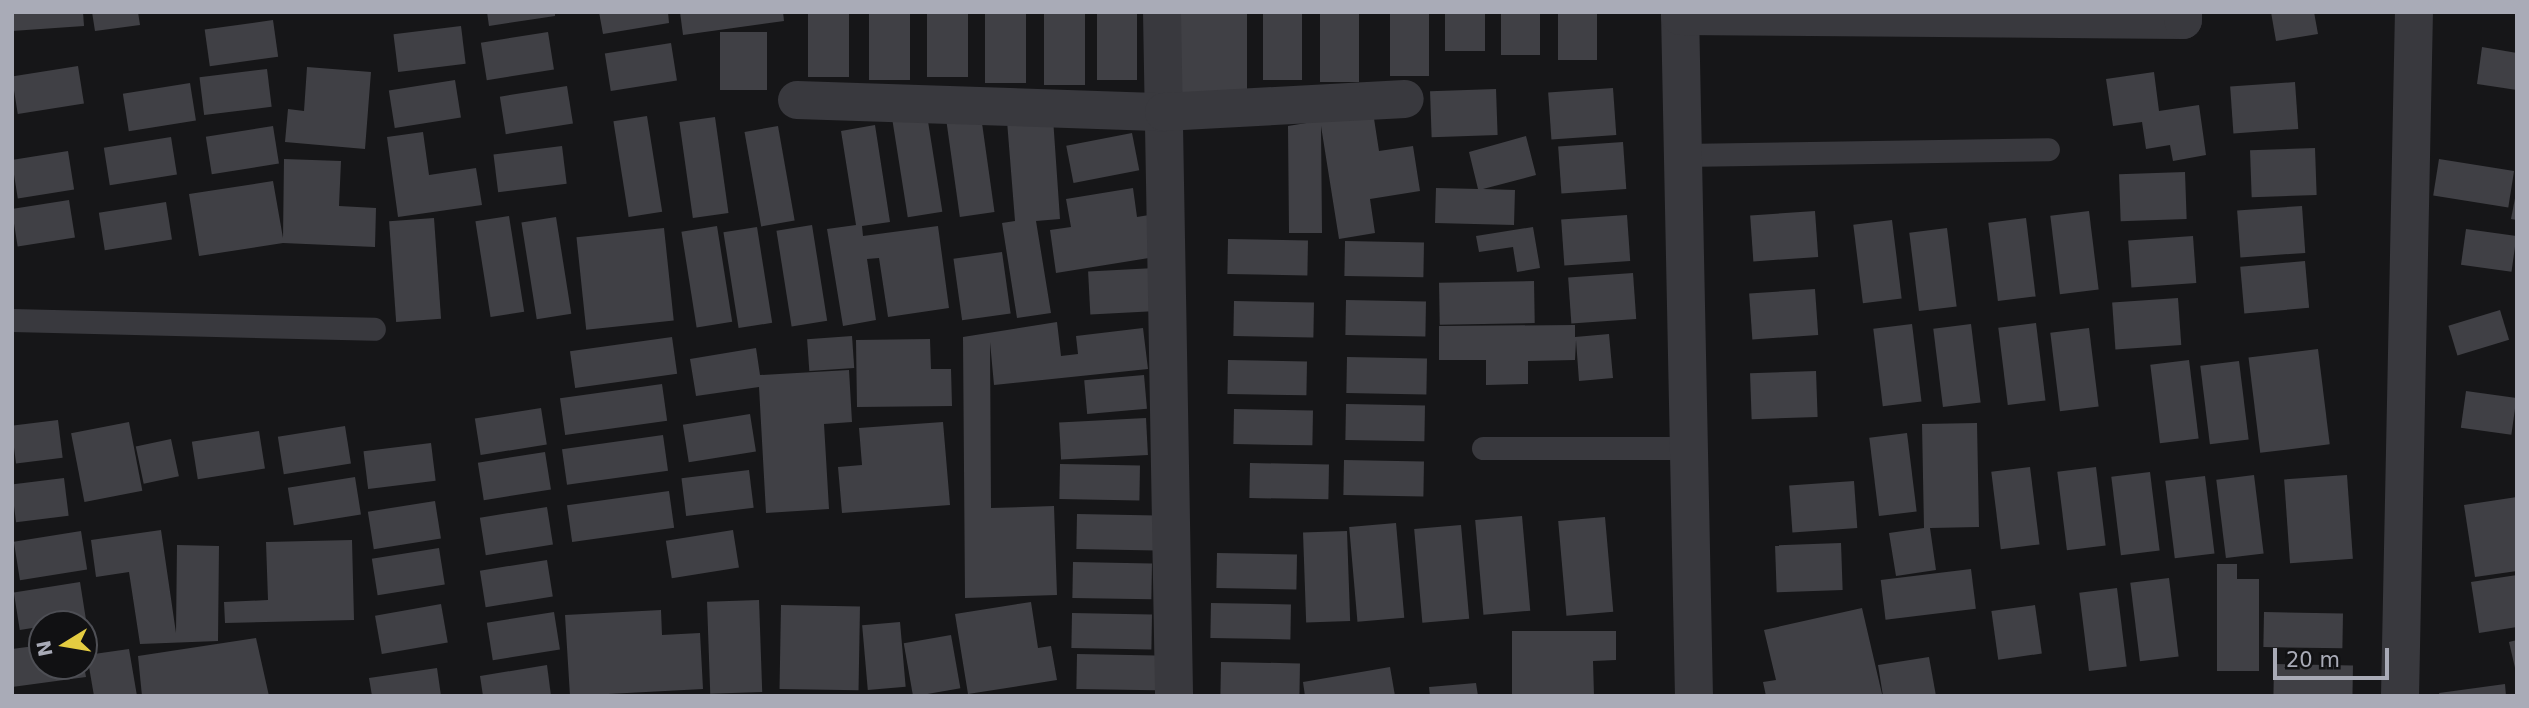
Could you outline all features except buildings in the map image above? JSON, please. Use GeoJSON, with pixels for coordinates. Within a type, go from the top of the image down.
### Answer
{"type":"FeatureCollection","features":[{"type":"Feature","properties":{"kind":"street"},"geometry":{"type":"LineString","coordinates":[[1162,12],[1174,696]]}},
{"type":"Feature","properties":{"kind":"street"},"geometry":{"type":"LineString","coordinates":[[1694,696],[1680,14],[2183,20],[2183,12]]}},
{"type":"Feature","properties":{"kind":"street"},"geometry":{"type":"LineString","coordinates":[[2400,696],[2414,12]]}},
{"type":"Feature","properties":{"kind":"street"},"geometry":{"type":"LineString","coordinates":[[797,100],[1164,112],[1405,99]]}},
{"type":"Feature","properties":{"kind":"lane"},"geometry":{"type":"LineString","coordinates":[[1683,155],[2048,149]]}},
{"type":"Feature","properties":{"kind":"lane"},"geometry":{"type":"LineString","coordinates":[[12,320],[374,329]]}},
{"type":"Feature","properties":{"kind":"lane"},"geometry":{"type":"LineString","coordinates":[[1483,448],[1689,448]]}}]}
